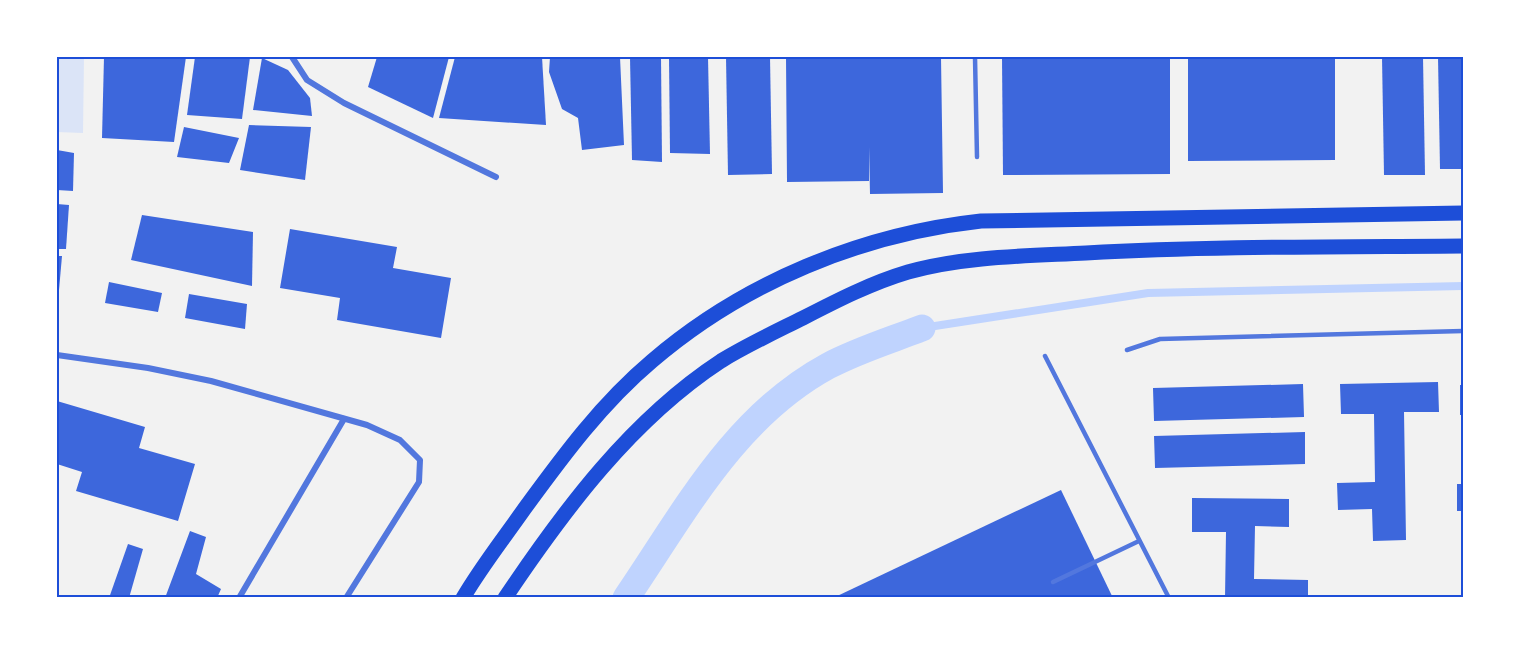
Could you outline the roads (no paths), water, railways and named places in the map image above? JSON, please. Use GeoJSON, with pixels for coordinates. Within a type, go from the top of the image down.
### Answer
{"type":"FeatureCollection","features":[{"type":"Feature","properties":{"kind":"main road"},"geometry":{"type":"LineString","coordinates":[[463,598],[570,447],[606,405],[652,361],[706,320],[759,289],[868,242],[943,225],[981,221],[1463,213]]}},
{"type":"Feature","properties":{"kind":"main road"},"geometry":{"type":"LineString","coordinates":[[505,598],[586,487],[642,426],[676,396],[718,363],[744,347],[885,279],[937,266],[1035,255],[1154,249],[1463,246]]}},
{"type":"Feature","properties":{"kind":"street"},"geometry":{"type":"LineString","coordinates":[[292,57],[307,80],[344,103],[496,177]]}},
{"type":"Feature","properties":{"kind":"street"},"geometry":{"type":"LineString","coordinates":[[57,355],[148,368],[212,381],[344,419],[400,440],[420,460],[419,482],[346,598]]}},
{"type":"Feature","properties":{"kind":"street"},"geometry":{"type":"LineString","coordinates":[[239,598],[344,419]]}},
{"type":"Feature","properties":{"kind":"lane"},"geometry":{"type":"LineString","coordinates":[[975,57],[977,157]]}},
{"type":"Feature","properties":{"kind":"lane"},"geometry":{"type":"LineString","coordinates":[[1127,350],[1160,339],[1463,331]]}},
{"type":"Feature","properties":{"kind":"lane"},"geometry":{"type":"LineString","coordinates":[[1045,356],[1169,598]]}},
{"type":"Feature","properties":{"kind":"lane"},"geometry":{"type":"LineString","coordinates":[[1053,582],[1139,541]]}},
{"type":"Feature","properties":{"kind":"waterway"},"geometry":{"type":"LineString","coordinates":[[922,328],[1148,293],[1463,286]]}},
{"type":"Feature","properties":{"kind":"waterway"},"geometry":{"type":"LineString","coordinates":[[626,598],[714,469],[738,439],[765,412],[795,387],[839,360],[922,328]]}}]}
